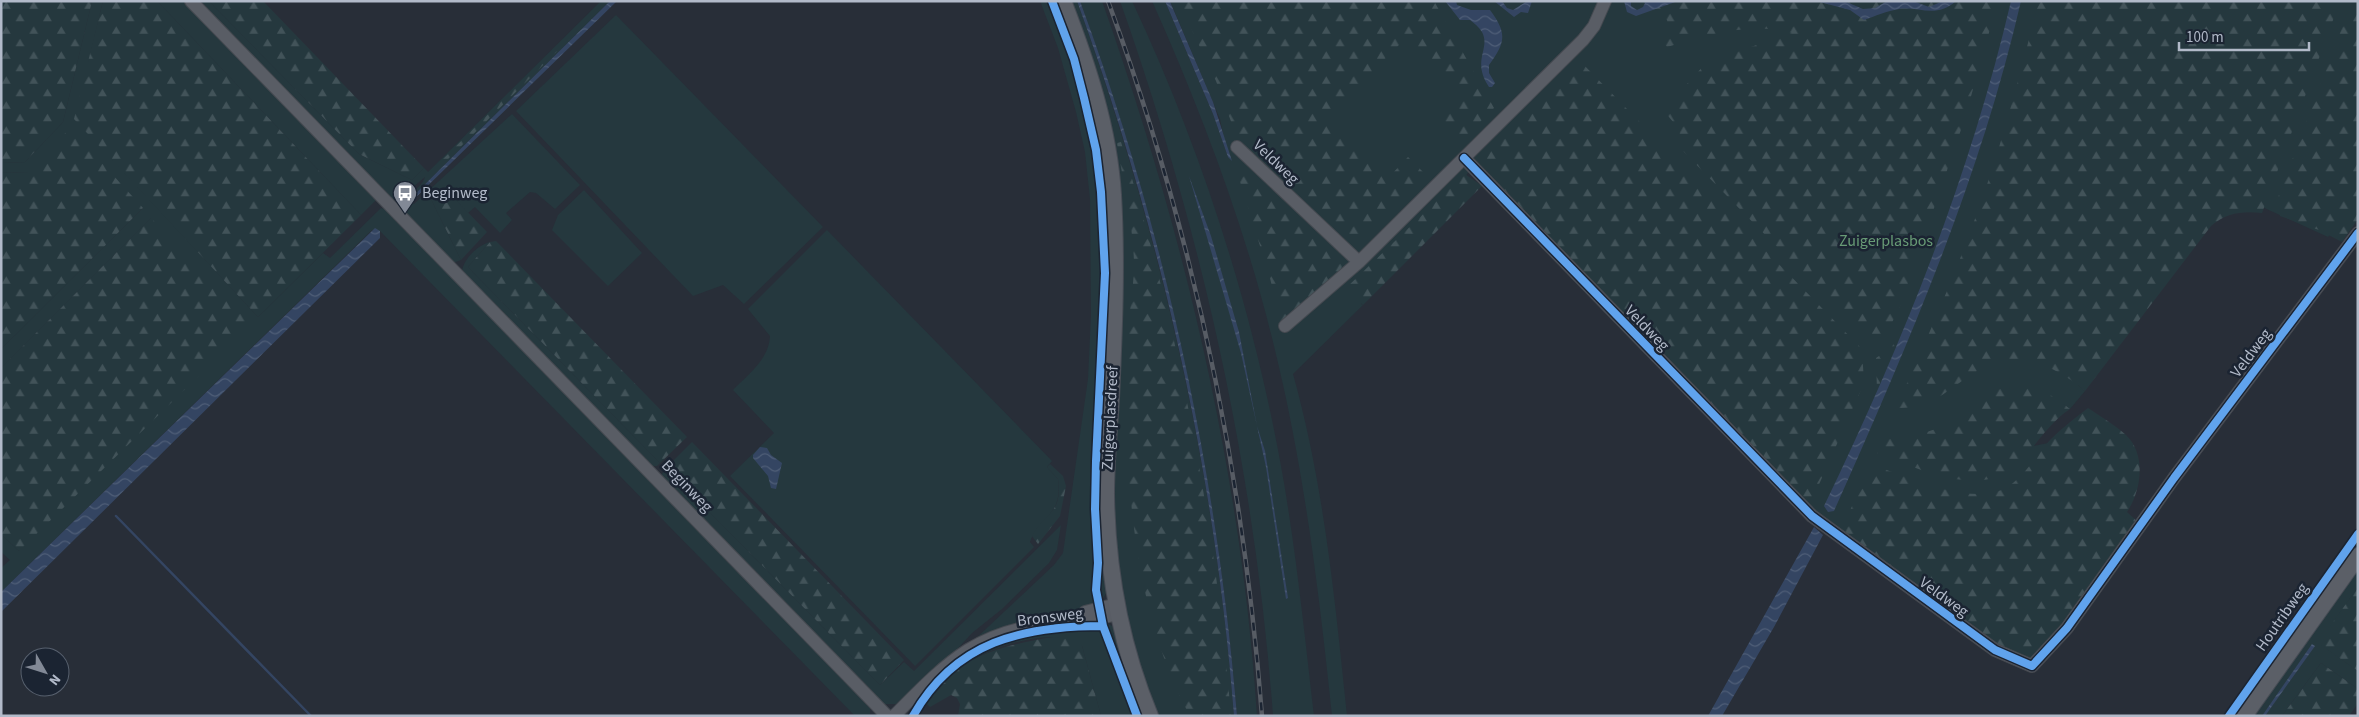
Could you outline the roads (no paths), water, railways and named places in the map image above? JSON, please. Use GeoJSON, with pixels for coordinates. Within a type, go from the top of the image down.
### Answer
{"type":"FeatureCollection","features":[{"type":"Feature","properties":{"kind":"main road","name":"Zuigerplasdreef"},"geometry":{"type":"LineString","coordinates":[[1063,1],[1081,48],[1096,100],[1113,193],[1114,304],[1106,493],[1112,578],[1129,656],[1150,716]]}},
{"type":"Feature","properties":{"kind":"main road","name":"Houtribweg"},"geometry":{"type":"LineString","coordinates":[[2244,716],[2358,556]]}},
{"type":"Feature","properties":{"kind":"street","name":"Beginweg"},"geometry":{"type":"LineString","coordinates":[[191,1],[887,716]]}},
{"type":"Feature","properties":{"kind":"street"},"geometry":{"type":"LineString","coordinates":[[1285,326],[1359,262],[1584,40],[1594,26],[1605,1]]}},
{"type":"Feature","properties":{"kind":"street","name":"Veldweg"},"geometry":{"type":"LineString","coordinates":[[1237,147],[1359,262]]}},
{"type":"Feature","properties":{"kind":"street","name":"Veldweg"},"geometry":{"type":"LineString","coordinates":[[1464,158],[1812,516],[1995,650],[2032,666],[2067,628],[2174,478],[2358,233]]}},
{"type":"Feature","properties":{"kind":"street","name":"Bronsweg"},"geometry":{"type":"LineString","coordinates":[[894,716],[936,674],[969,650],[999,635],[1054,622],[1065,616],[1118,609]]}},
{"type":"Feature","properties":{"kind":"water"},"geometry":{"type":"Polygon","coordinates":[[[610,1],[617,1],[410,203],[408,201],[610,1]]]}},
{"type":"Feature","properties":{"kind":"water"},"geometry":{"type":"Polygon","coordinates":[[[1077,1],[1080,1],[1138,175],[1183,353],[1201,443],[1216,534],[1237,716],[1234,716],[1213,534],[1198,443],[1180,353],[1159,264],[1134,175],[1077,1]]]}},
{"type":"Feature","properties":{"kind":"water"},"geometry":{"type":"Polygon","coordinates":[[[1165,1],[1170,1],[1213,102],[1232,161],[1228,157],[1213,114],[1165,1]]]}},
{"type":"Feature","properties":{"kind":"water"},"geometry":{"type":"Polygon","coordinates":[[[1445,1],[1456,1],[1457,5],[1471,10],[1490,10],[1496,18],[1502,31],[1502,38],[1499,50],[1489,65],[1489,73],[1495,83],[1492,87],[1489,87],[1484,78],[1482,69],[1484,38],[1482,32],[1470,20],[1460,20],[1445,1]]]}},
{"type":"Feature","properties":{"kind":"water"},"geometry":{"type":"Polygon","coordinates":[[[1494,1],[1502,1],[1507,8],[1513,10],[1527,1],[1532,1],[1528,13],[1521,12],[1514,17],[1494,1]]]}},
{"type":"Feature","properties":{"kind":"water"},"geometry":{"type":"Polygon","coordinates":[[[1624,1],[1631,1],[1631,6],[1637,10],[1643,7],[1645,3],[1643,1],[1678,1],[1636,16],[1627,12],[1624,1]]]}},
{"type":"Feature","properties":{"kind":"water"},"geometry":{"type":"Polygon","coordinates":[[[1816,1],[1844,1],[1863,9],[1875,8],[1887,1],[1913,1],[1929,7],[1943,1],[1956,1],[1949,6],[1934,11],[1899,9],[1864,20],[1850,10],[1816,1]]]}},
{"type":"Feature","properties":{"kind":"water"},"geometry":{"type":"Polygon","coordinates":[[[2011,1],[2021,1],[1985,132],[1963,197],[1915,324],[1889,386],[1834,511],[1828,512],[1824,506],[1907,322],[1954,195],[1975,131],[2011,1]]]}},
{"type":"Feature","properties":{"kind":"water"},"geometry":{"type":"Polygon","coordinates":[[[1189,176],[1211,236],[1239,332],[1257,426],[1241,353],[1189,176]]]}},
{"type":"Feature","properties":{"kind":"water"},"geometry":{"type":"Polygon","coordinates":[[[375,228],[380,231],[380,238],[1,612],[1,592],[375,228]]]}},
{"type":"Feature","properties":{"kind":"water"},"geometry":{"type":"Polygon","coordinates":[[[1257,426],[1265,451],[1288,598],[1286,599],[1266,467],[1257,426]]]}},
{"type":"Feature","properties":{"kind":"water"},"geometry":{"type":"Polygon","coordinates":[[[760,447],[767,448],[771,455],[782,463],[776,489],[771,488],[768,476],[753,458],[753,455],[760,447]]]}},
{"type":"Feature","properties":{"kind":"water"},"geometry":{"type":"Polygon","coordinates":[[[1814,527],[1823,535],[1774,627],[1722,716],[1708,716],[1814,527]]]}},
{"type":"Feature","properties":{"kind":"water"},"geometry":{"type":"Polygon","coordinates":[[[2312,644],[2315,646],[2265,716],[2262,716],[2312,644]]]}},
{"type":"Feature","properties":{"kind":"waterway"},"geometry":{"type":"LineString","coordinates":[[116,516],[311,716]]}},
{"type":"Feature","properties":{"kind":"railway"},"geometry":{"type":"LineString","coordinates":[[1108,1],[1165,175],[1210,353],[1242,534],[1262,716]]}},
{"type":"Feature","properties":{"kind":"place","name":"Beginweg"},"geometry":{"type":"Point","coordinates":[405,214]}},
{"type":"Feature","properties":{"kind":"park label","name":"Zuigerplasbos"},"geometry":{"type":"Point","coordinates":[1886,241]}}]}
